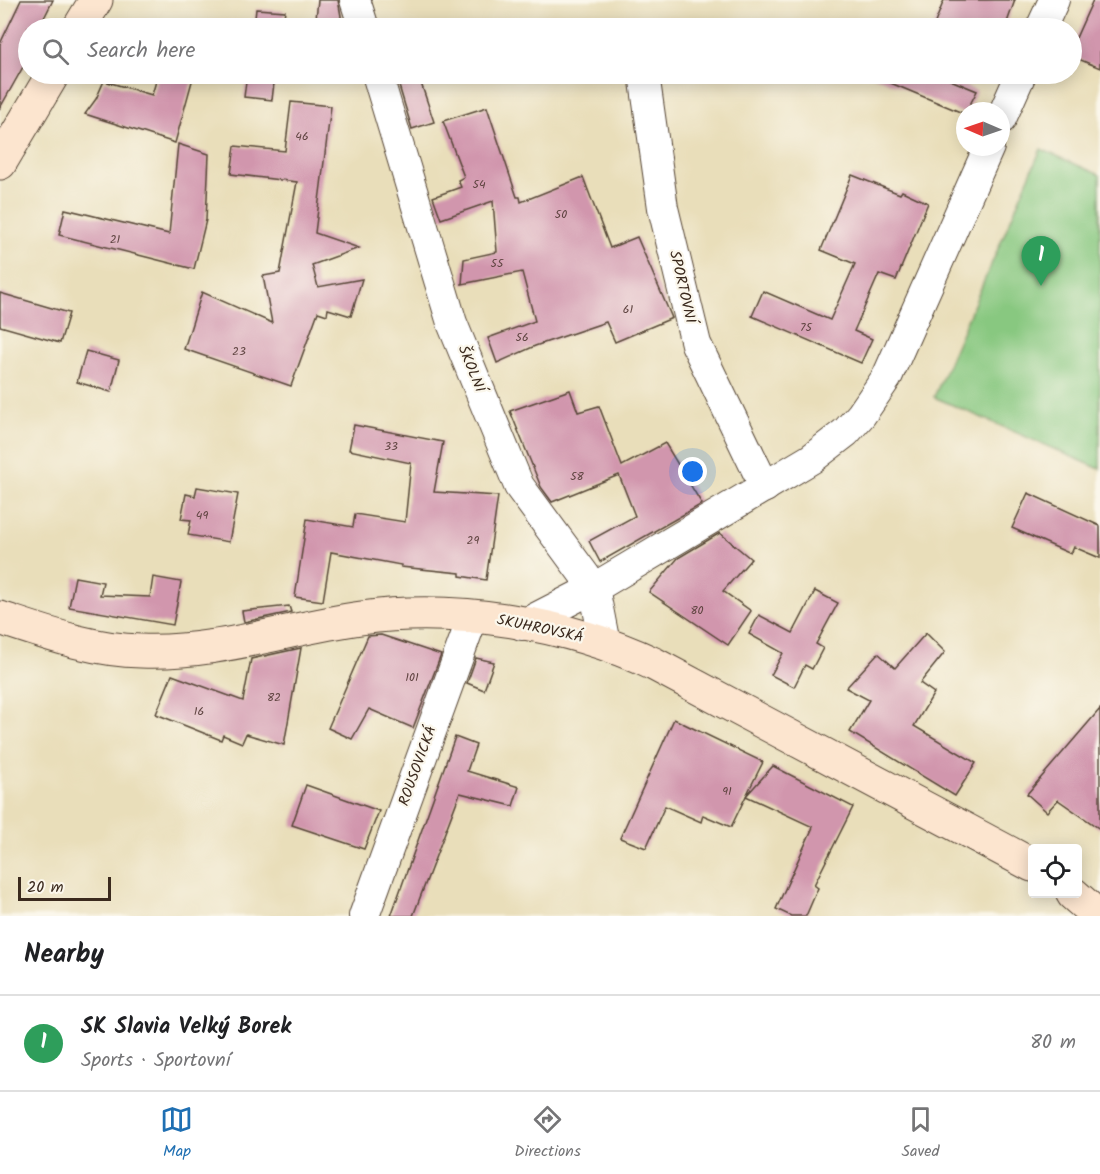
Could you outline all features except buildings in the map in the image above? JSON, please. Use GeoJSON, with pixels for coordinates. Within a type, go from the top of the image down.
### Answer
{"type":"FeatureCollection","features":[{"type":"Feature","properties":{"kind":"street"},"geometry":{"type":"LineString","coordinates":[[86,18],[96,0]]}},
{"type":"Feature","properties":{"kind":"street"},"geometry":{"type":"LineString","coordinates":[[355,0],[361,18]]}},
{"type":"Feature","properties":{"kind":"street"},"geometry":{"type":"LineString","coordinates":[[1046,18],[1054,0]]}},
{"type":"Feature","properties":{"kind":"street"},"geometry":{"type":"LineString","coordinates":[[0,163],[47,84]]}},
{"type":"Feature","properties":{"kind":"street","name":"ŠKOLNÍ"},"geometry":{"type":"LineString","coordinates":[[380,84],[452,323],[519,486],[594,588],[605,644]]}},
{"type":"Feature","properties":{"kind":"street","name":"SPORTOVNÍ"},"geometry":{"type":"LineString","coordinates":[[645,84],[663,208],[696,344],[765,487]]}},
{"type":"Feature","properties":{"kind":"street"},"geometry":{"type":"LineString","coordinates":[[1009,102],[1017,84]]}},
{"type":"Feature","properties":{"kind":"street"},"geometry":{"type":"LineString","coordinates":[[522,625],[594,588],[765,487],[829,447],[861,416],[886,377],[984,156]]}},
{"type":"Feature","properties":{"kind":"street","name":"SKUHROVSKÁ"},"geometry":{"type":"LineString","coordinates":[[0,618],[96,646],[171,652],[370,617],[421,614],[473,616],[605,644],[665,670],[1028,863]]}},
{"type":"Feature","properties":{"kind":"street","name":"ROUSOVICKÁ"},"geometry":{"type":"LineString","coordinates":[[364,916],[473,616]]}},
{"type":"Feature","properties":{"kind":"street"},"geometry":{"type":"LineString","coordinates":[[1078,898],[1098,916]]}},
{"type":"Feature","properties":{"kind":"green space"},"geometry":{"type":"Polygon","coordinates":[[[1041,149],[1100,175],[1100,469],[934,397],[1041,149]]]}},
{"type":"Feature","properties":{"kind":"place","name":"SK Slavia Velký Borek"},"geometry":{"type":"Point","coordinates":[1041,286]}}]}
